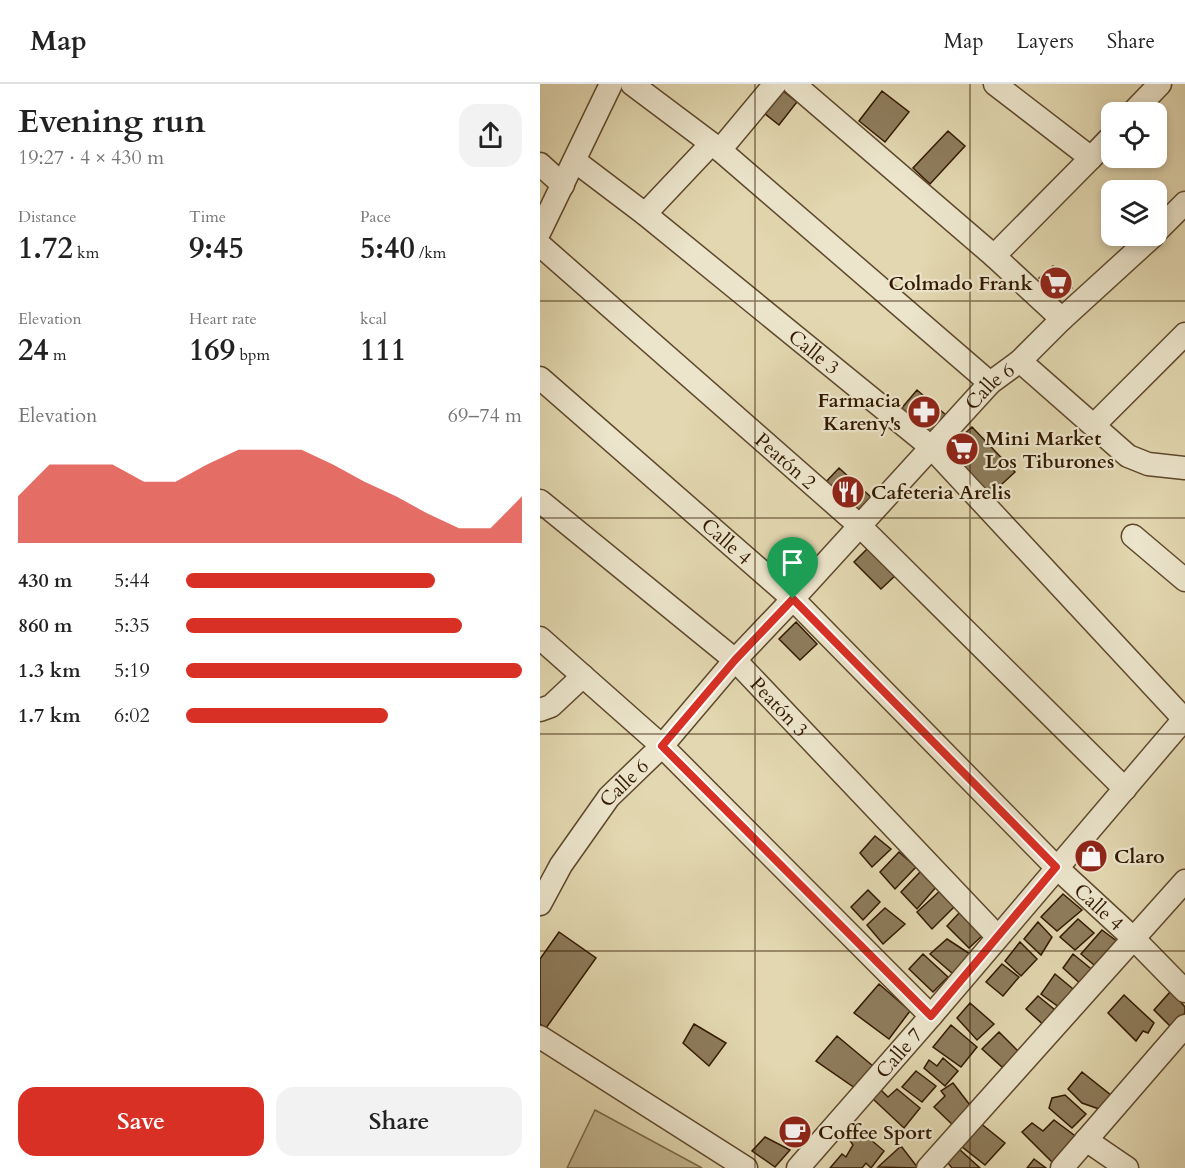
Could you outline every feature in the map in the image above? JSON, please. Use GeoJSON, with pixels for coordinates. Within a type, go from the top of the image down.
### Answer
{"type":"FeatureCollection","features":[{"type":"Feature","properties":{"kind":"street"},"geometry":{"type":"LineString","coordinates":[[540,231],[611,84]]}},
{"type":"Feature","properties":{"kind":"street"},"geometry":{"type":"LineString","coordinates":[[632,84],[715,147],[990,383]]}},
{"type":"Feature","properties":{"kind":"street"},"geometry":{"type":"LineString","coordinates":[[645,214],[715,147],[775,84]]}},
{"type":"Feature","properties":{"kind":"street"},"geometry":{"type":"LineString","coordinates":[[995,84],[1091,158]]}},
{"type":"Feature","properties":{"kind":"street"},"geometry":{"type":"LineString","coordinates":[[1143,102],[1160,84]]}},
{"type":"Feature","properties":{"kind":"street"},"geometry":{"type":"LineString","coordinates":[[797,85],[994,256],[1062,319]]}},
{"type":"Feature","properties":{"kind":"street"},"geometry":{"type":"LineString","coordinates":[[994,256],[1101,148]]}},
{"type":"Feature","properties":{"kind":"street","name":"Calle 3"},"geometry":{"type":"LineString","coordinates":[[575,161],[645,214],[931,447],[1184,718]]}},
{"type":"Feature","properties":{"kind":"street"},"geometry":{"type":"LineString","coordinates":[[540,164],[563,185]]}},
{"type":"Feature","properties":{"kind":"street"},"geometry":{"type":"LineString","coordinates":[[1167,221],[1185,203]]}},
{"type":"Feature","properties":{"kind":"street","name":"Peatón 2"},"geometry":{"type":"LineString","coordinates":[[540,245],[860,526],[1125,789]]}},
{"type":"Feature","properties":{"kind":"street","name":"Calle 6"},"geometry":{"type":"LineString","coordinates":[[540,904],[561,865],[609,797],[662,746],[735,660],[990,383],[1020,361],[1142,246]]}},
{"type":"Feature","properties":{"kind":"street"},"geometry":{"type":"LineString","coordinates":[[1094,425],[1185,334]]}},
{"type":"Feature","properties":{"kind":"street"},"geometry":{"type":"LineString","coordinates":[[1020,361],[1128,456],[1149,464],[1185,468]]}},
{"type":"Feature","properties":{"kind":"street","name":"Calle 4"},"geometry":{"type":"LineString","coordinates":[[540,378],[793,599],[1056,867],[1134,939],[1185,991]]}},
{"type":"Feature","properties":{"kind":"street","name":"Peatón 3"},"geometry":{"type":"LineString","coordinates":[[540,501],[735,660],[997,936]]}},
{"type":"Feature","properties":{"kind":"street"},"geometry":{"type":"LineString","coordinates":[[1133,536],[1185,580]]}},
{"type":"Feature","properties":{"kind":"street"},"geometry":{"type":"LineString","coordinates":[[540,638],[662,746],[931,1016]]}},
{"type":"Feature","properties":{"kind":"street"},"geometry":{"type":"LineString","coordinates":[[540,710],[551,706],[583,676]]}},
{"type":"Feature","properties":{"kind":"street","name":"Calle 7"},"geometry":{"type":"LineString","coordinates":[[798,1168],[931,1016],[1184,718]]}},
{"type":"Feature","properties":{"kind":"street"},"geometry":{"type":"LineString","coordinates":[[928,1168],[1185,881]]}},
{"type":"Feature","properties":{"kind":"street"},"geometry":{"type":"LineString","coordinates":[[1062,1168],[1185,1026]]}},
{"type":"Feature","properties":{"kind":"street"},"geometry":{"type":"LineString","coordinates":[[540,1037],[746,1168]]}},
{"type":"Feature","properties":{"kind":"street"},"geometry":{"type":"LineString","coordinates":[[1086,1140],[1126,1168]]}},
{"type":"Feature","properties":{"kind":"shaded area"},"geometry":{"type":"Polygon","coordinates":[[[595,1110],[702,1168],[567,1168],[595,1110]]]}},
{"type":"Feature","properties":{"kind":"building"},"geometry":{"type":"Polygon","coordinates":[[[778,87],[797,102],[779,125],[760,110],[778,87]]]}},
{"type":"Feature","properties":{"kind":"building"},"geometry":{"type":"Polygon","coordinates":[[[882,91],[909,112],[885,142],[859,121],[882,91]]]}},
{"type":"Feature","properties":{"kind":"building"},"geometry":{"type":"Polygon","coordinates":[[[948,131],[965,146],[930,184],[913,168],[948,131]]]}},
{"type":"Feature","properties":{"kind":"building","name":"Colmado Frank"},"geometry":{"type":"Polygon","coordinates":[[[1053,266],[1072,288],[1059,300],[1039,278],[1053,266]]]}},
{"type":"Feature","properties":{"kind":"building","name":"Farmacia Kareny's"},"geometry":{"type":"Polygon","coordinates":[[[917,390],[946,415],[930,434],[901,409],[917,390]]]}},
{"type":"Feature","properties":{"kind":"building"},"geometry":{"type":"Polygon","coordinates":[[[972,427],[1015,472],[989,496],[951,456],[952,445],[972,427]]]}},
{"type":"Feature","properties":{"kind":"building","name":"Cafeteria Arelis"},"geometry":{"type":"Polygon","coordinates":[[[839,468],[872,498],[856,516],[823,485],[839,468]]]}},
{"type":"Feature","properties":{"kind":"building"},"geometry":{"type":"Polygon","coordinates":[[[871,545],[898,573],[881,589],[854,562],[871,545]]]}},
{"type":"Feature","properties":{"kind":"building"},"geometry":{"type":"Polygon","coordinates":[[[796,622],[817,644],[800,660],[779,639],[796,622]]]}},
{"type":"Feature","properties":{"kind":"building"},"geometry":{"type":"Polygon","coordinates":[[[875,836],[891,849],[872,867],[860,853],[875,836]]]}},
{"type":"Feature","properties":{"kind":"building"},"geometry":{"type":"Polygon","coordinates":[[[899,852],[916,867],[895,889],[880,872],[899,852]]]}},
{"type":"Feature","properties":{"kind":"building"},"geometry":{"type":"Polygon","coordinates":[[[921,871],[937,886],[917,909],[901,892],[921,871]]]}},
{"type":"Feature","properties":{"kind":"building"},"geometry":{"type":"Polygon","coordinates":[[[942,889],[957,904],[932,929],[917,912],[942,889]]]}},
{"type":"Feature","properties":{"kind":"building"},"geometry":{"type":"Polygon","coordinates":[[[868,890],[880,902],[863,920],[851,907],[868,890]]]}},
{"type":"Feature","properties":{"kind":"building"},"geometry":{"type":"Polygon","coordinates":[[[1063,894],[1082,910],[1057,931],[1041,917],[1063,894]]]}},
{"type":"Feature","properties":{"kind":"building"},"geometry":{"type":"Polygon","coordinates":[[[885,908],[905,924],[883,944],[867,925],[885,908]]]}},
{"type":"Feature","properties":{"kind":"building"},"geometry":{"type":"Polygon","coordinates":[[[960,912],[984,934],[969,948],[947,926],[960,912]]]}},
{"type":"Feature","properties":{"kind":"building"},"geometry":{"type":"Polygon","coordinates":[[[1078,919],[1094,933],[1075,950],[1060,937],[1078,919]]]}},
{"type":"Feature","properties":{"kind":"building"},"geometry":{"type":"Polygon","coordinates":[[[1038,922],[1052,937],[1041,955],[1024,939],[1038,922]]]}},
{"type":"Feature","properties":{"kind":"building"},"geometry":{"type":"Polygon","coordinates":[[[1102,930],[1122,945],[1100,970],[1081,954],[1102,930]]]}},
{"type":"Feature","properties":{"kind":"building"},"geometry":{"type":"Polygon","coordinates":[[[559,932],[596,958],[546,1028],[540,1024],[540,959],[559,932]]]}},
{"type":"Feature","properties":{"kind":"building"},"geometry":{"type":"Polygon","coordinates":[[[947,939],[970,954],[953,974],[930,954],[947,939]]]}},
{"type":"Feature","properties":{"kind":"building"},"geometry":{"type":"Polygon","coordinates":[[[1020,942],[1037,959],[1021,976],[1005,961],[1020,942]]]}},
{"type":"Feature","properties":{"kind":"building"},"geometry":{"type":"Polygon","coordinates":[[[923,954],[948,977],[933,992],[909,969],[923,954]]]}},
{"type":"Feature","properties":{"kind":"building"},"geometry":{"type":"Polygon","coordinates":[[[1073,954],[1095,972],[1083,986],[1063,968],[1073,954]]]}},
{"type":"Feature","properties":{"kind":"building"},"geometry":{"type":"Polygon","coordinates":[[[1002,964],[1019,977],[1003,996],[986,982],[1002,964]]]}},
{"type":"Feature","properties":{"kind":"building"},"geometry":{"type":"Polygon","coordinates":[[[1055,974],[1078,993],[1063,1010],[1041,994],[1055,974]]]}},
{"type":"Feature","properties":{"kind":"building"},"geometry":{"type":"Polygon","coordinates":[[[879,984],[910,1011],[889,1039],[854,1013],[879,984]]]}},
{"type":"Feature","properties":{"kind":"building"},"geometry":{"type":"Polygon","coordinates":[[[1171,991],[1185,1007],[1185,1013],[1171,1027],[1154,1010],[1171,991]]]}},
{"type":"Feature","properties":{"kind":"building"},"geometry":{"type":"Polygon","coordinates":[[[1124,995],[1154,1023],[1148,1033],[1143,1031],[1136,1041],[1108,1013],[1124,995]]]}},
{"type":"Feature","properties":{"kind":"building"},"geometry":{"type":"Polygon","coordinates":[[[1038,996],[1060,1014],[1047,1028],[1026,1009],[1038,996]]]}},
{"type":"Feature","properties":{"kind":"building"},"geometry":{"type":"Polygon","coordinates":[[[970,1003],[994,1024],[977,1040],[957,1018],[970,1003]]]}},
{"type":"Feature","properties":{"kind":"building"},"geometry":{"type":"Polygon","coordinates":[[[694,1024],[726,1043],[709,1066],[683,1043],[694,1024]]]}},
{"type":"Feature","properties":{"kind":"building"},"geometry":{"type":"Polygon","coordinates":[[[951,1025],[977,1047],[961,1067],[933,1047],[951,1025]]]}},
{"type":"Feature","properties":{"kind":"building"},"geometry":{"type":"Polygon","coordinates":[[[999,1032],[1020,1053],[1002,1067],[982,1049],[999,1032]]]}},
{"type":"Feature","properties":{"kind":"building"},"geometry":{"type":"Polygon","coordinates":[[[837,1036],[873,1066],[855,1088],[816,1061],[837,1036]]]}},
{"type":"Feature","properties":{"kind":"building"},"geometry":{"type":"Polygon","coordinates":[[[943,1058],[958,1071],[945,1086],[924,1068],[929,1060],[937,1066],[943,1058]]]}},
{"type":"Feature","properties":{"kind":"building"},"geometry":{"type":"Polygon","coordinates":[[[916,1071],[936,1086],[922,1102],[902,1087],[916,1071]]]}},
{"type":"Feature","properties":{"kind":"building"},"geometry":{"type":"Polygon","coordinates":[[[1082,1072],[1112,1096],[1102,1110],[1082,1103],[1068,1089],[1082,1072]]]}},
{"type":"Feature","properties":{"kind":"building"},"geometry":{"type":"Polygon","coordinates":[[[953,1083],[973,1109],[956,1128],[934,1107],[945,1096],[941,1091],[953,1083]]]}},
{"type":"Feature","properties":{"kind":"building"},"geometry":{"type":"Polygon","coordinates":[[[897,1089],[920,1108],[904,1128],[873,1099],[881,1090],[888,1097],[897,1089]]]}},
{"type":"Feature","properties":{"kind":"building"},"geometry":{"type":"Polygon","coordinates":[[[1065,1095],[1086,1114],[1072,1128],[1049,1108],[1052,1098],[1065,1095]]]}},
{"type":"Feature","properties":{"kind":"building"},"geometry":{"type":"Polygon","coordinates":[[[1054,1120],[1078,1138],[1053,1163],[1022,1132],[1032,1123],[1043,1131],[1054,1120]]]}},
{"type":"Feature","properties":{"kind":"building","name":"Coffee Sport"},"geometry":{"type":"Polygon","coordinates":[[[790,1121],[807,1132],[800,1143],[784,1131],[790,1121]]]}},
{"type":"Feature","properties":{"kind":"building"},"geometry":{"type":"Polygon","coordinates":[[[979,1122],[1005,1143],[985,1165],[961,1146],[979,1122]]]}},
{"type":"Feature","properties":{"kind":"building"},"geometry":{"type":"Polygon","coordinates":[[[856,1127],[884,1151],[871,1168],[866,1163],[862,1168],[830,1168],[842,1154],[846,1157],[853,1145],[847,1136],[856,1127]]]}},
{"type":"Feature","properties":{"kind":"building"},"geometry":{"type":"Polygon","coordinates":[[[765,1137],[790,1150],[775,1167],[752,1151],[765,1137]]]}},
{"type":"Feature","properties":{"kind":"building"},"geometry":{"type":"Polygon","coordinates":[[[901,1146],[918,1168],[878,1167],[901,1146]]]}},
{"type":"Feature","properties":{"kind":"building"},"geometry":{"type":"Polygon","coordinates":[[[959,1149],[980,1168],[952,1168],[948,1163],[959,1149]]]}},
{"type":"Feature","properties":{"kind":"building"},"geometry":{"type":"Polygon","coordinates":[[[1034,1159],[1046,1168],[1027,1168],[1034,1159]]]}},
{"type":"Feature","properties":{"kind":"place","name":"Colmado Frank"},"geometry":{"type":"Point","coordinates":[1056,283]}},
{"type":"Feature","properties":{"kind":"place","name":"Farmacia Kareny's"},"geometry":{"type":"Point","coordinates":[924,412]}},
{"type":"Feature","properties":{"kind":"place","name":"Mini Market Los Tiburones"},"geometry":{"type":"Point","coordinates":[962,449]}},
{"type":"Feature","properties":{"kind":"place","name":"Cafeteria Arelis"},"geometry":{"type":"Point","coordinates":[848,492]}},
{"type":"Feature","properties":{"kind":"place","name":"Claro"},"geometry":{"type":"Point","coordinates":[1091,856]}},
{"type":"Feature","properties":{"kind":"place","name":"Coffee Sport"},"geometry":{"type":"Point","coordinates":[795,1132]}},
{"type":"Feature","properties":{"kind":"route"},"geometry":{"type":"LineString","coordinates":[[793,599],[1056,867],[931,1016],[662,746],[735,660],[793,599]]}}]}
